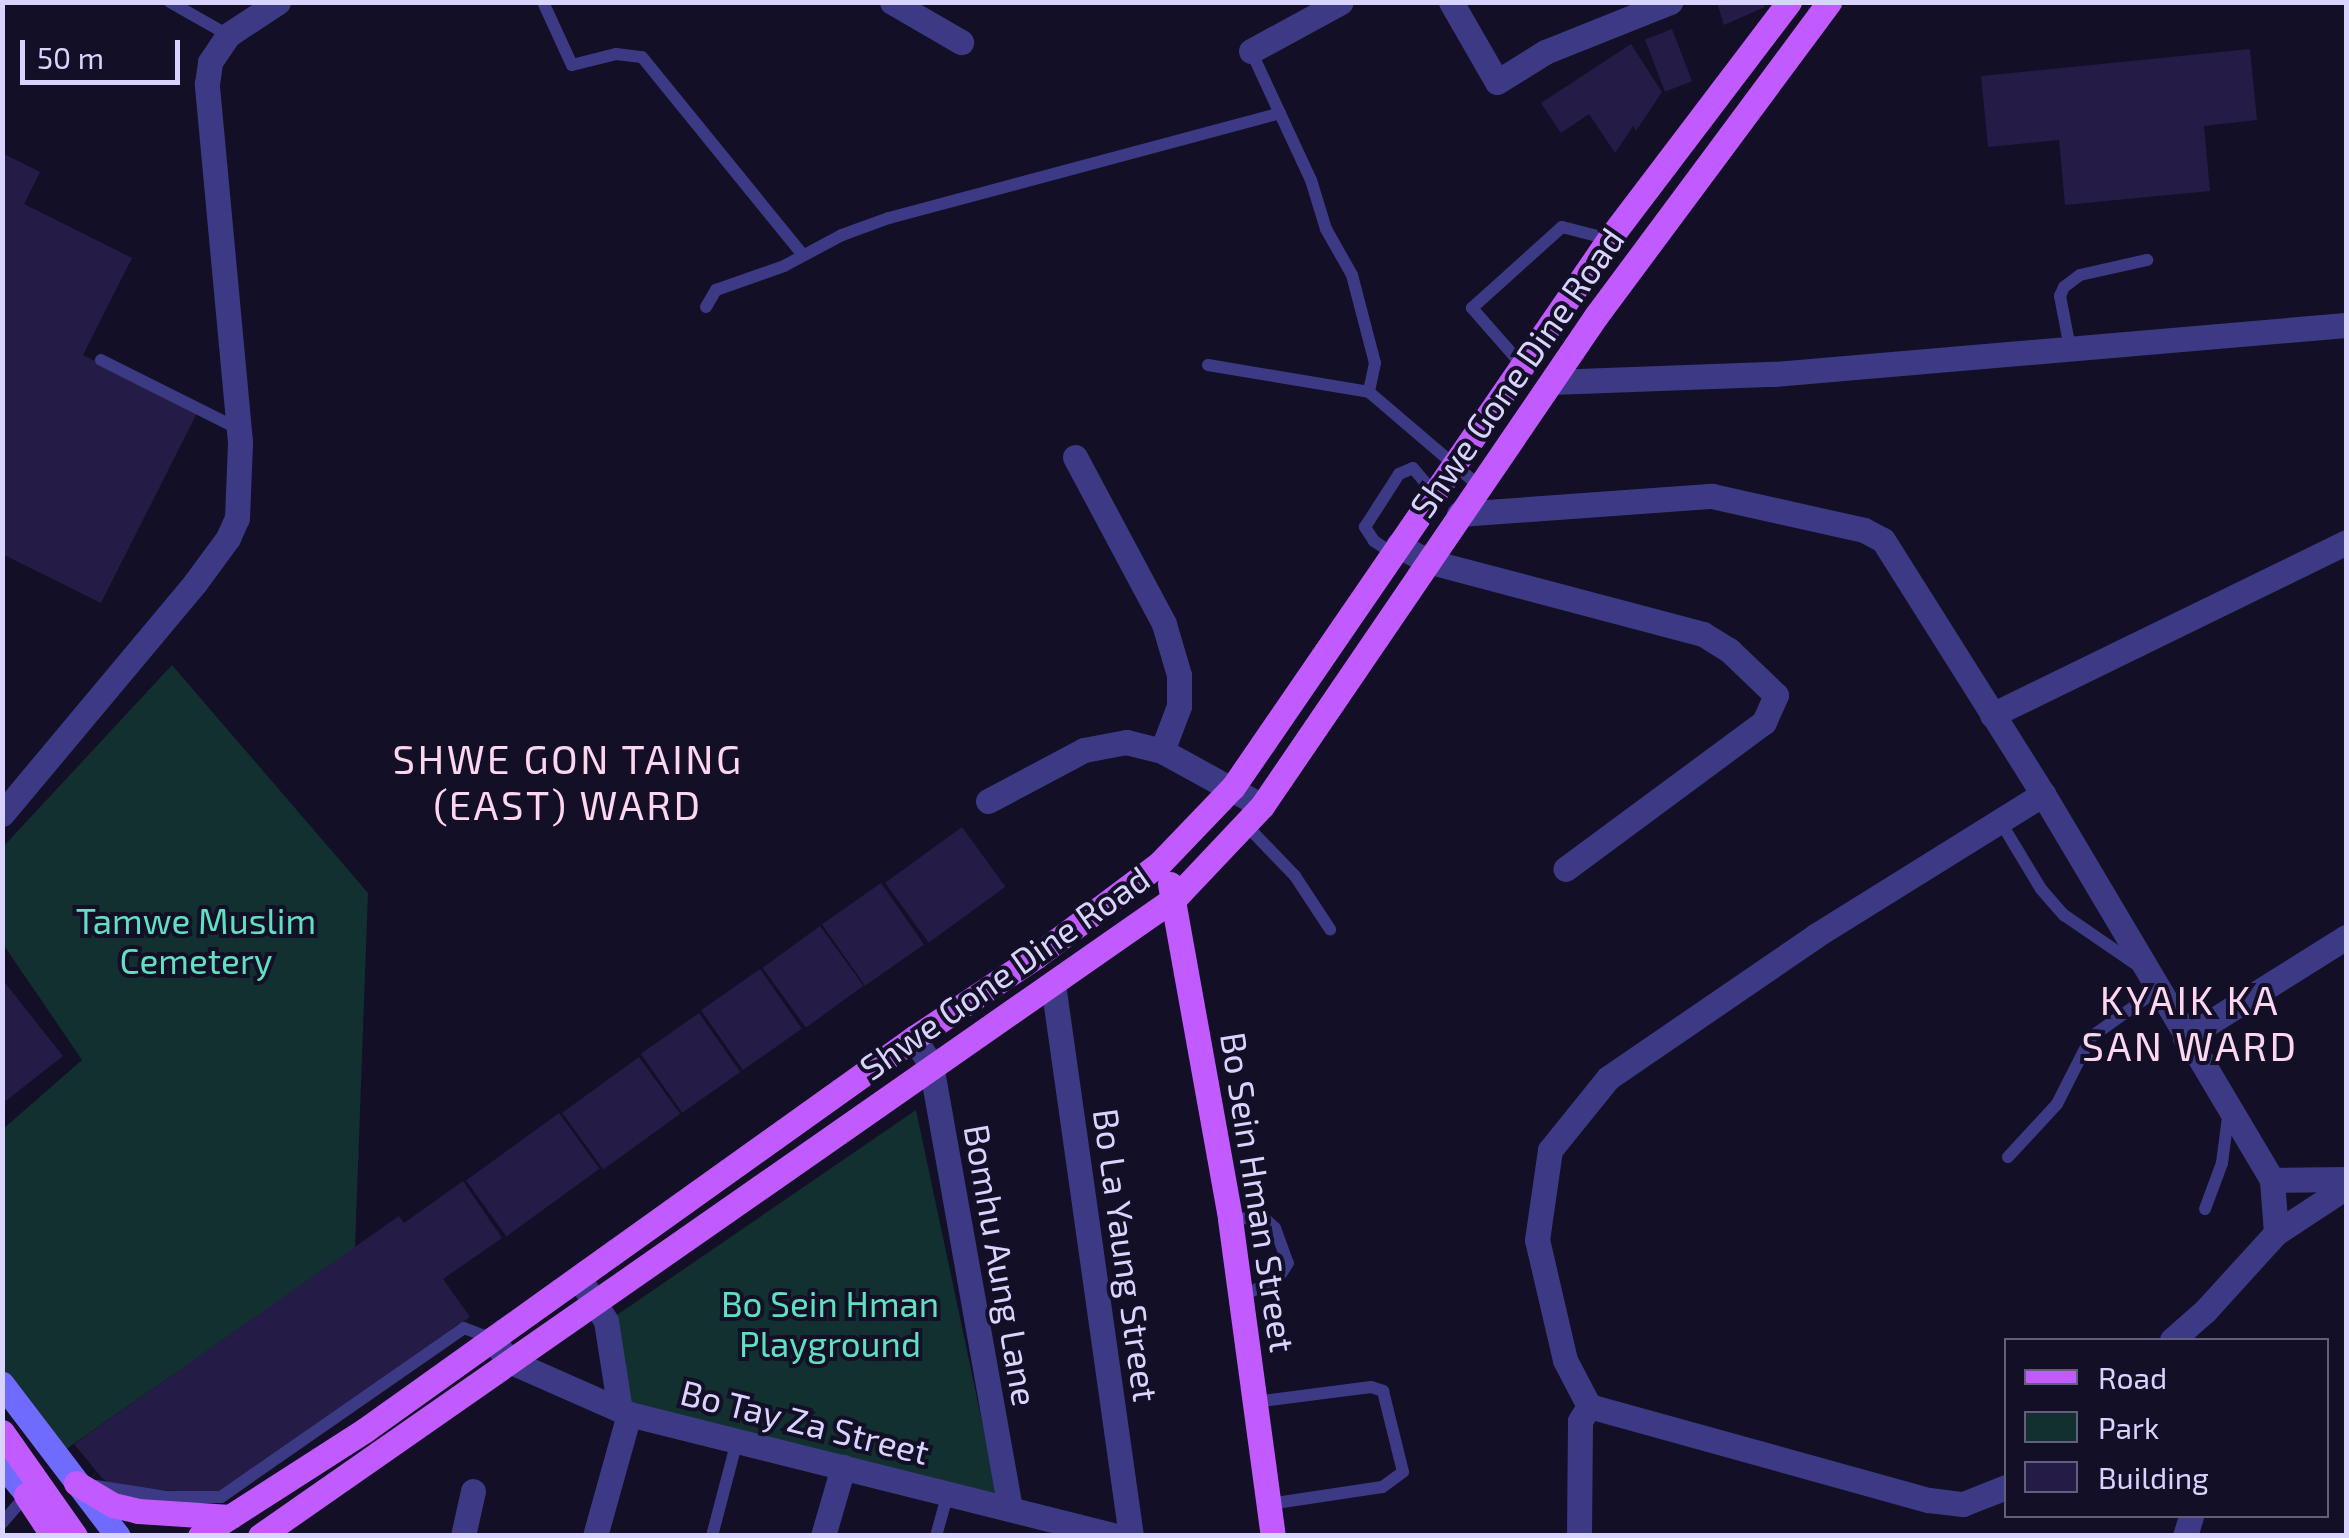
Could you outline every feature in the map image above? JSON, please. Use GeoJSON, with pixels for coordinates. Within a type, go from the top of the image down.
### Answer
{"type":"FeatureCollection","features":[{"type":"Feature","properties":{"kind":"main road","name":"Shwe Gone Dine Road"},"geometry":{"type":"LineString","coordinates":[[200,1536],[366,1430],[914,1038],[1035,958],[1160,863],[1233,787],[1608,239],[1788,2]]}},
{"type":"Feature","properties":{"kind":"main road","name":"Shwe Gone Dine Road"},"geometry":{"type":"LineString","coordinates":[[264,1534],[931,1064],[1176,897],[1254,815],[1642,250],[1830,2]]}},
{"type":"Feature","properties":{"kind":"main road"},"geometry":{"type":"LineString","coordinates":[[1432,495],[1459,514]]}},
{"type":"Feature","properties":{"kind":"main road","name":"Bo Sein Hman Street"},"geometry":{"type":"LineString","coordinates":[[1160,863],[1176,897],[1230,1219],[1273,1536]]}},
{"type":"Feature","properties":{"kind":"main road"},"geometry":{"type":"LineString","coordinates":[[2,1384],[118,1536]]}},
{"type":"Feature","properties":{"kind":"main road"},"geometry":{"type":"LineString","coordinates":[[2,1432],[75,1536]]}},
{"type":"Feature","properties":{"kind":"main road"},"geometry":{"type":"LineString","coordinates":[[2,1464],[62,1536]]}},
{"type":"Feature","properties":{"kind":"main road"},"geometry":{"type":"LineString","coordinates":[[76,1483],[113,1504],[138,1511],[230,1517]]}},
{"type":"Feature","properties":{"kind":"main road"},"geometry":{"type":"LineString","coordinates":[[26,1495],[53,1536]]}},
{"type":"Feature","properties":{"kind":"street"},"geometry":{"type":"LineString","coordinates":[[2,814],[228,538],[239,499],[239,430],[207,84],[210,62],[228,34],[278,2]]}},
{"type":"Feature","properties":{"kind":"street"},"geometry":{"type":"LineString","coordinates":[[892,2],[962,42]]}},
{"type":"Feature","properties":{"kind":"street"},"geometry":{"type":"LineString","coordinates":[[1250,51],[1341,2]]}},
{"type":"Feature","properties":{"kind":"street"},"geometry":{"type":"LineString","coordinates":[[1450,2],[1497,82],[1545,52],[1670,2]]}},
{"type":"Feature","properties":{"kind":"street"},"geometry":{"type":"LineString","coordinates":[[1552,382],[1774,374],[2346,325]]}},
{"type":"Feature","properties":{"kind":"street"},"geometry":{"type":"LineString","coordinates":[[1075,457],[1164,624],[1174,658],[1179,706],[1162,750]]}},
{"type":"Feature","properties":{"kind":"street"},"geometry":{"type":"LineString","coordinates":[[1459,514],[1712,496],[1864,530],[1883,540],[2043,794],[2150,981],[2272,1180],[2276,1233]]}},
{"type":"Feature","properties":{"kind":"street"},"geometry":{"type":"LineString","coordinates":[[1992,715],[2346,542]]}},
{"type":"Feature","properties":{"kind":"street"},"geometry":{"type":"LineString","coordinates":[[1395,549],[1427,561],[1703,634],[1755,672],[1776,695],[1775,705],[1753,730],[1565,869]]}},
{"type":"Feature","properties":{"kind":"street"},"geometry":{"type":"LineString","coordinates":[[988,800],[1084,750],[1126,742],[1162,750],[1233,787],[1254,815]]}},
{"type":"Feature","properties":{"kind":"street"},"geometry":{"type":"LineString","coordinates":[[2004,1488],[1963,1504],[1929,1500],[1589,1406],[1565,1360],[1537,1240],[1550,1150],[1608,1078],[1816,936],[2043,794]]}},
{"type":"Feature","properties":{"kind":"street"},"geometry":{"type":"LineString","coordinates":[[2185,1038],[2346,936]]}},
{"type":"Feature","properties":{"kind":"street","name":"Bo La Yaung Street"},"geometry":{"type":"LineString","coordinates":[[1053,984],[1131,1536]]}},
{"type":"Feature","properties":{"kind":"street","name":"Bomhu Aung Lane"},"geometry":{"type":"LineString","coordinates":[[914,1038],[931,1064],[1010,1508]]}},
{"type":"Feature","properties":{"kind":"street"},"geometry":{"type":"LineString","coordinates":[[2272,1180],[2346,1179]]}},
{"type":"Feature","properties":{"kind":"street"},"geometry":{"type":"LineString","coordinates":[[2174,1338],[2206,1311],[2276,1233],[2346,1186]]}},
{"type":"Feature","properties":{"kind":"street"},"geometry":{"type":"LineString","coordinates":[[579,1278],[606,1321],[624,1412],[594,1536]]}},
{"type":"Feature","properties":{"kind":"street","name":"Bo Tay Za Street"},"geometry":{"type":"LineString","coordinates":[[492,1339],[509,1360],[624,1412],[1010,1508],[1052,1528],[1117,1536]]}},
{"type":"Feature","properties":{"kind":"street"},"geometry":{"type":"LineString","coordinates":[[1579,1536],[1580,1422],[1589,1406]]}},
{"type":"Feature","properties":{"kind":"street"},"geometry":{"type":"LineString","coordinates":[[823,1536],[843,1467]]}},
{"type":"Feature","properties":{"kind":"street"},"geometry":{"type":"LineString","coordinates":[[462,1536],[473,1491]]}},
{"type":"Feature","properties":{"kind":"lane"},"geometry":{"type":"LineString","coordinates":[[170,2],[228,34]]}},
{"type":"Feature","properties":{"kind":"lane"},"geometry":{"type":"LineString","coordinates":[[543,2],[572,64],[616,54],[642,57],[803,255]]}},
{"type":"Feature","properties":{"kind":"lane"},"geometry":{"type":"LineString","coordinates":[[1250,51],[1362,305],[1376,362],[1368,392]]}},
{"type":"Feature","properties":{"kind":"lane"},"geometry":{"type":"LineString","coordinates":[[706,308],[716,290],[889,218],[1280,114]]}},
{"type":"Feature","properties":{"kind":"lane"},"geometry":{"type":"LineString","coordinates":[[1522,364],[1472,308],[1562,227],[1608,239]]}},
{"type":"Feature","properties":{"kind":"lane"},"geometry":{"type":"LineString","coordinates":[[2070,348],[2060,296],[2064,286],[2080,275],[2147,260]]}},
{"type":"Feature","properties":{"kind":"lane"},"geometry":{"type":"LineString","coordinates":[[101,360],[239,430]]}},
{"type":"Feature","properties":{"kind":"lane"},"geometry":{"type":"LineString","coordinates":[[1208,365],[1368,392],[1479,486]]}},
{"type":"Feature","properties":{"kind":"lane"},"geometry":{"type":"LineString","coordinates":[[1395,549],[1374,542],[1365,527],[1398,474],[1413,468],[1432,495]]}},
{"type":"Feature","properties":{"kind":"lane"},"geometry":{"type":"LineString","coordinates":[[1254,815],[1330,930]]}},
{"type":"Feature","properties":{"kind":"lane"},"geometry":{"type":"LineString","coordinates":[[2000,821],[2041,889],[2064,914],[2150,981],[2091,1036],[2057,1104],[2008,1157]]}},
{"type":"Feature","properties":{"kind":"lane"},"geometry":{"type":"LineString","coordinates":[[2206,1209],[2222,1163],[2228,1109]]}},
{"type":"Feature","properties":{"kind":"lane"},"geometry":{"type":"LineString","coordinates":[[1230,1219],[1263,1217],[1275,1228],[1288,1262],[1277,1280],[1240,1296]]}},
{"type":"Feature","properties":{"kind":"lane"},"geometry":{"type":"LineString","coordinates":[[76,1483],[166,1497],[220,1497],[464,1328],[492,1339]]}},
{"type":"Feature","properties":{"kind":"lane"},"geometry":{"type":"LineString","coordinates":[[1255,1402],[1371,1387],[1384,1390],[1403,1472],[1382,1487],[1269,1504]]}},
{"type":"Feature","properties":{"kind":"lane"},"geometry":{"type":"LineString","coordinates":[[712,1536],[737,1440]]}},
{"type":"Feature","properties":{"kind":"lane"},"geometry":{"type":"LineString","coordinates":[[936,1536],[948,1493]]}},
{"type":"Feature","properties":{"kind":"lane"},"geometry":{"type":"LineString","coordinates":[[2,1523],[26,1495]]}},
{"type":"Feature","properties":{"kind":"green space","name":"Tamwe Muslim Cemetery"},"geometry":{"type":"Polygon","coordinates":[[[172,665],[368,893],[355,1248],[59,1454],[3,1374],[3,1129],[82,1060],[3,944],[2,848],[172,665]]]}},
{"type":"Feature","properties":{"kind":"green space","name":"Bo Sein Hman Playground"},"geometry":{"type":"Polygon","coordinates":[[[916,1110],[998,1497],[627,1405],[611,1319],[916,1110]]]}},
{"type":"Feature","properties":{"kind":"building"},"geometry":{"type":"Polygon","coordinates":[[[1717,2],[1763,2],[1765,7],[1724,25],[1717,2]]]}},
{"type":"Feature","properties":{"kind":"building"},"geometry":{"type":"Polygon","coordinates":[[[1672,29],[1692,81],[1665,92],[1645,39],[1672,29]]]}},
{"type":"Feature","properties":{"kind":"building"},"geometry":{"type":"Polygon","coordinates":[[[1631,44],[1662,92],[1636,131],[1633,126],[1615,153],[1589,114],[1561,133],[1541,103],[1631,44]]]}},
{"type":"Feature","properties":{"kind":"building"},"geometry":{"type":"Polygon","coordinates":[[[2250,49],[2257,120],[2204,126],[2210,191],[2065,205],[2059,140],[1988,147],[1981,76],[2250,49]]]}},
{"type":"Feature","properties":{"kind":"building"},"geometry":{"type":"Polygon","coordinates":[[[4,154],[40,172],[24,204],[132,258],[83,355],[197,413],[101,603],[2,554],[4,154]]]}},
{"type":"Feature","properties":{"kind":"building"},"geometry":{"type":"Polygon","coordinates":[[[962,827],[1005,887],[929,943],[885,883],[962,827]]]}},
{"type":"Feature","properties":{"kind":"building"},"geometry":{"type":"Polygon","coordinates":[[[881,883],[924,944],[865,986],[822,924],[881,883]]]}},
{"type":"Feature","properties":{"kind":"building"},"geometry":{"type":"Polygon","coordinates":[[[820,926],[863,986],[806,1028],[763,968],[820,926]]]}},
{"type":"Feature","properties":{"kind":"building"},"geometry":{"type":"Polygon","coordinates":[[[760,969],[802,1029],[743,1070],[701,1010],[760,969]]]}},
{"type":"Feature","properties":{"kind":"building"},"geometry":{"type":"Polygon","coordinates":[[[2,979],[63,1056],[2,1104],[2,979]]]}},
{"type":"Feature","properties":{"kind":"building"},"geometry":{"type":"Polygon","coordinates":[[[699,1013],[740,1072],[682,1113],[641,1054],[699,1013]]]}},
{"type":"Feature","properties":{"kind":"building"},"geometry":{"type":"Polygon","coordinates":[[[639,1057],[680,1114],[603,1169],[562,1113],[639,1057]]]}},
{"type":"Feature","properties":{"kind":"building"},"geometry":{"type":"Polygon","coordinates":[[[559,1113],[600,1169],[507,1236],[466,1181],[559,1113]]]}},
{"type":"Feature","properties":{"kind":"building"},"geometry":{"type":"Polygon","coordinates":[[[463,1181],[502,1238],[443,1279],[470,1317],[231,1489],[208,1493],[117,1487],[103,1479],[74,1444],[399,1216],[404,1223],[463,1181]]]}},
{"type":"Feature","properties":{"kind":"district","name":"SHWE GON TAING (EAST) WARD"},"geometry":{"type":"Point","coordinates":[568,781]}},
{"type":"Feature","properties":{"kind":"district","name":"KYAIK KA SAN WARD"},"geometry":{"type":"Point","coordinates":[2190,1022]}}]}
